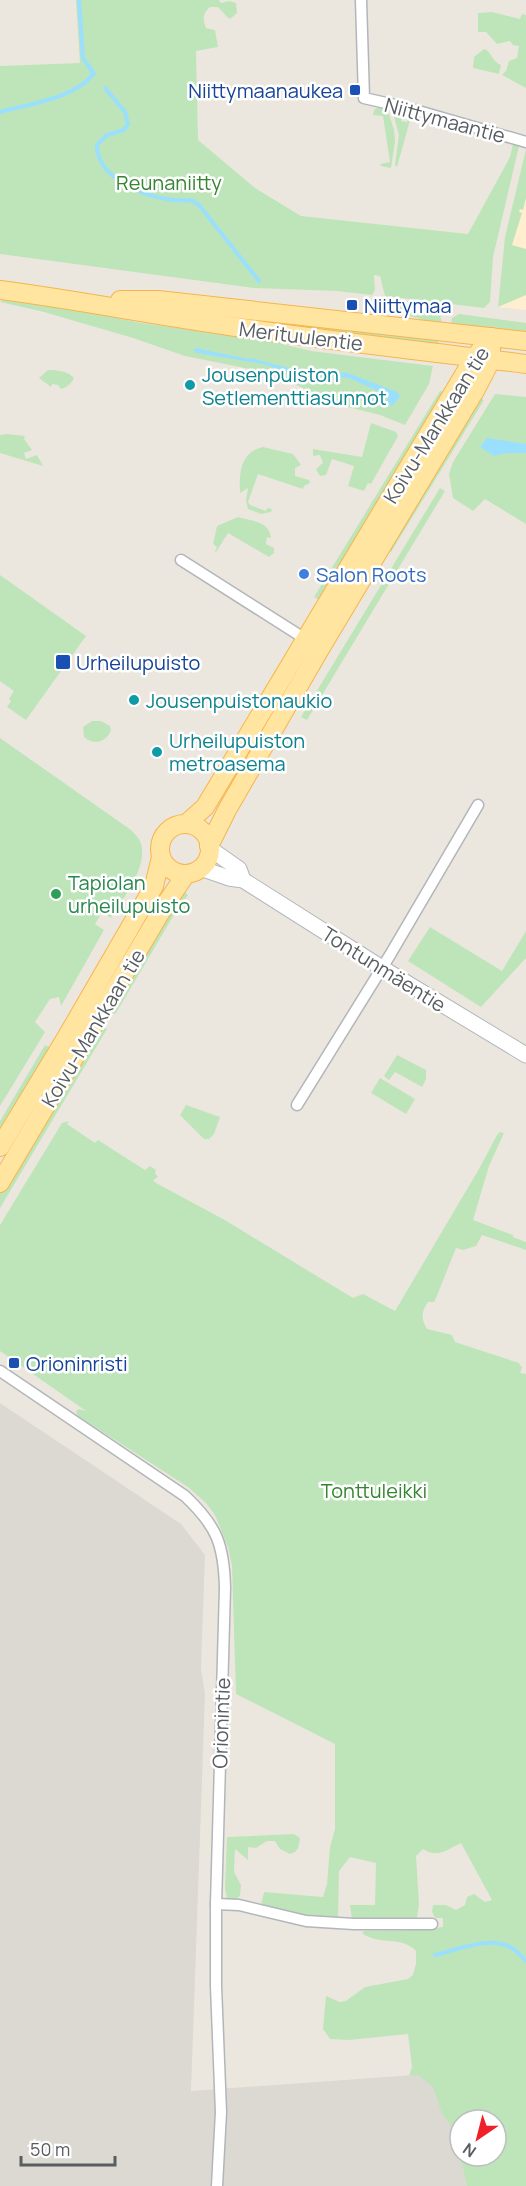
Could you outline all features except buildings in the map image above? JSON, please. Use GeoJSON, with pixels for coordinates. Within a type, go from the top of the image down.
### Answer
{"type":"FeatureCollection","features":[{"type":"Feature","properties":{"kind":"main road","name":"Merituulentie"},"geometry":{"type":"LineString","coordinates":[[0,290],[76,300],[152,315],[264,332],[526,364]]}},
{"type":"Feature","properties":{"kind":"main road","name":"Merituulentie"},"geometry":{"type":"LineString","coordinates":[[76,300],[158,300],[526,341]]}},
{"type":"Feature","properties":{"kind":"main road","name":"Koivu-Mankkaan tie"},"geometry":{"type":"LineString","coordinates":[[209,847],[314,644],[483,359],[491,338]]}},
{"type":"Feature","properties":{"kind":"main road","name":"Koivu-Mankkaan tie"},"geometry":{"type":"LineString","coordinates":[[186,824],[205,807],[314,644]]}},
{"type":"Feature","properties":{"kind":"main road"},"geometry":{"type":"LineString","coordinates":[[186,824],[202,831],[209,847],[207,859],[193,871],[171,869],[161,857],[160,850],[163,836],[172,828],[186,824]]}},
{"type":"Feature","properties":{"kind":"main road","name":"Koivu-Mankkaan tie"},"geometry":{"type":"LineString","coordinates":[[0,1147],[154,886],[161,857]]}},
{"type":"Feature","properties":{"kind":"main road","name":"Koivu-Mankkaan tie"},"geometry":{"type":"LineString","coordinates":[[0,1183],[193,871]]}},
{"type":"Feature","properties":{"kind":"street","name":"Niittymaantie"},"geometry":{"type":"LineString","coordinates":[[361,0],[364,98],[408,108],[526,142]]}},
{"type":"Feature","properties":{"kind":"street"},"geometry":{"type":"LineString","coordinates":[[181,560],[314,644]]}},
{"type":"Feature","properties":{"kind":"street"},"geometry":{"type":"LineString","coordinates":[[297,1105],[382,968],[478,805]]}},
{"type":"Feature","properties":{"kind":"street","name":"Tontunmäentie"},"geometry":{"type":"LineString","coordinates":[[209,847],[239,869],[243,880]]}},
{"type":"Feature","properties":{"kind":"street","name":"Tontunmäentie"},"geometry":{"type":"LineString","coordinates":[[193,871],[243,880],[526,1055]]}},
{"type":"Feature","properties":{"kind":"street","name":"Orionintie"},"geometry":{"type":"LineString","coordinates":[[0,1371],[185,1496],[203,1513],[217,1536],[225,1568],[216,1905],[216,1986],[221,2106],[217,2186]]}},
{"type":"Feature","properties":{"kind":"street"},"geometry":{"type":"LineString","coordinates":[[216,1905],[248,1907],[306,1921],[354,1924],[432,1924]]}},
{"type":"Feature","properties":{"kind":"shaded area"},"geometry":{"type":"Polygon","coordinates":[[[526,149],[526,310],[498,307],[506,237],[526,149]]]}},
{"type":"Feature","properties":{"kind":"shaded area"},"geometry":{"type":"Polygon","coordinates":[[[0,1403],[181,1524],[205,1555],[201,1669],[205,1694],[191,2091],[442,2073],[450,2108],[448,2168],[463,2168],[467,2186],[0,2186],[0,1403]]]}},
{"type":"Feature","properties":{"kind":"green space","name":"Reunaniitty"},"geometry":{"type":"Polygon","coordinates":[[[76,0],[219,0],[221,3],[229,1],[236,3],[237,13],[230,19],[218,7],[210,7],[204,14],[206,28],[215,30],[218,47],[196,51],[198,140],[255,188],[301,216],[468,234],[510,157],[513,144],[519,146],[493,257],[490,302],[484,308],[385,296],[380,276],[374,275],[375,290],[372,295],[336,291],[254,288],[0,254],[0,66],[80,63],[76,0]]]}},
{"type":"Feature","properties":{"kind":"green space"},"geometry":{"type":"Polygon","coordinates":[[[492,12],[520,19],[522,14],[526,15],[526,88],[502,75],[509,61],[517,58],[519,46],[513,45],[510,41],[497,44],[486,32],[478,32],[478,13],[492,12]]]}},
{"type":"Feature","properties":{"kind":"green space"},"geometry":{"type":"Polygon","coordinates":[[[484,49],[501,65],[499,74],[473,68],[474,57],[484,49]]]}},
{"type":"Feature","properties":{"kind":"green space"},"geometry":{"type":"Polygon","coordinates":[[[377,108],[387,108],[394,130],[395,141],[391,168],[380,164],[390,162],[383,116],[373,115],[377,108]]]}},
{"type":"Feature","properties":{"kind":"green space"},"geometry":{"type":"Polygon","coordinates":[[[392,109],[403,113],[401,121],[407,122],[410,114],[420,118],[419,122],[410,120],[397,167],[395,165],[399,135],[392,109]]]}},
{"type":"Feature","properties":{"kind":"green space"},"geometry":{"type":"Polygon","coordinates":[[[526,149],[526,198],[523,210],[520,209],[519,212],[522,213],[512,245],[526,249],[526,295],[498,307],[505,237],[526,149]]]}},
{"type":"Feature","properties":{"kind":"green space"},"geometry":{"type":"Polygon","coordinates":[[[3,300],[278,343],[311,351],[433,366],[429,384],[405,425],[380,415],[340,405],[270,373],[185,356],[44,312],[0,302],[3,300]]]}},
{"type":"Feature","properties":{"kind":"green space"},"geometry":{"type":"Polygon","coordinates":[[[397,305],[436,311],[440,314],[442,324],[396,313],[397,305]]]}},
{"type":"Feature","properties":{"kind":"green space"},"geometry":{"type":"Polygon","coordinates":[[[459,314],[526,323],[526,334],[451,325],[452,318],[459,314]]]}},
{"type":"Feature","properties":{"kind":"green space"},"geometry":{"type":"Polygon","coordinates":[[[251,318],[439,338],[438,346],[251,320],[251,318]]]}},
{"type":"Feature","properties":{"kind":"green space"},"geometry":{"type":"Polygon","coordinates":[[[48,370],[62,371],[74,378],[61,389],[58,385],[52,384],[51,387],[39,378],[48,370]]]}},
{"type":"Feature","properties":{"kind":"green space"},"geometry":{"type":"Polygon","coordinates":[[[440,391],[447,393],[324,603],[314,597],[440,391]]]}},
{"type":"Feature","properties":{"kind":"green space"},"geometry":{"type":"Polygon","coordinates":[[[495,394],[526,397],[526,524],[485,499],[473,511],[453,498],[449,474],[453,462],[495,394]]]}},
{"type":"Feature","properties":{"kind":"green space"},"geometry":{"type":"Polygon","coordinates":[[[479,398],[484,400],[391,552],[387,549],[479,398]]]}},
{"type":"Feature","properties":{"kind":"green space"},"geometry":{"type":"Polygon","coordinates":[[[371,423],[396,432],[398,436],[371,484],[368,483],[364,491],[348,486],[354,466],[332,459],[326,475],[320,476],[316,469],[323,463],[320,455],[313,456],[313,449],[362,457],[371,423]]]}},
{"type":"Feature","properties":{"kind":"green space"},"geometry":{"type":"Polygon","coordinates":[[[0,435],[25,436],[24,439],[32,450],[24,453],[26,459],[37,455],[43,466],[0,453],[0,435]]]}},
{"type":"Feature","properties":{"kind":"green space"},"geometry":{"type":"Polygon","coordinates":[[[263,447],[293,454],[301,465],[295,468],[295,476],[309,480],[310,483],[303,489],[258,474],[248,502],[266,511],[267,508],[272,509],[271,512],[261,514],[248,509],[246,501],[248,488],[240,493],[240,478],[245,459],[255,450],[263,447]]]}},
{"type":"Feature","properties":{"kind":"green space"},"geometry":{"type":"Polygon","coordinates":[[[440,488],[445,491],[307,720],[301,717],[440,488]]]}},
{"type":"Feature","properties":{"kind":"green space"},"geometry":{"type":"Polygon","coordinates":[[[238,517],[259,523],[267,528],[271,538],[267,537],[266,544],[274,548],[274,553],[269,557],[228,533],[215,551],[217,547],[213,544],[217,526],[238,517]]]}},
{"type":"Feature","properties":{"kind":"green space"},"geometry":{"type":"Polygon","coordinates":[[[0,575],[86,636],[26,720],[7,707],[14,691],[0,681],[0,575]]]}},
{"type":"Feature","properties":{"kind":"green space"},"geometry":{"type":"Polygon","coordinates":[[[92,721],[101,721],[110,726],[109,734],[103,740],[96,742],[84,737],[83,727],[92,721]]]}},
{"type":"Feature","properties":{"kind":"green space","name":"Tapiolan urheilupuisto"},"geometry":{"type":"Polygon","coordinates":[[[0,738],[131,830],[140,841],[142,850],[138,871],[122,901],[111,918],[102,912],[95,924],[104,930],[61,1006],[59,997],[50,999],[35,1022],[45,1032],[0,1106],[0,738]]]}},
{"type":"Feature","properties":{"kind":"green space"},"geometry":{"type":"Polygon","coordinates":[[[184,891],[188,895],[114,1014],[109,1010],[184,891]]]}},
{"type":"Feature","properties":{"kind":"green space"},"geometry":{"type":"Polygon","coordinates":[[[430,927],[502,971],[526,931],[526,958],[481,1007],[408,961],[430,927]]]}},
{"type":"Feature","properties":{"kind":"green space"},"geometry":{"type":"Polygon","coordinates":[[[100,1025],[107,1029],[0,1208],[0,1192],[100,1025]]]}},
{"type":"Feature","properties":{"kind":"green space"},"geometry":{"type":"Polygon","coordinates":[[[45,1045],[49,1047],[48,1052],[0,1133],[0,1121],[45,1045]]]}},
{"type":"Feature","properties":{"kind":"green space"},"geometry":{"type":"Polygon","coordinates":[[[397,1055],[426,1070],[426,1079],[422,1087],[395,1072],[389,1080],[384,1076],[397,1055]]]}},
{"type":"Feature","properties":{"kind":"green space"},"geometry":{"type":"Polygon","coordinates":[[[380,1078],[415,1099],[406,1114],[371,1093],[380,1078]]]}},
{"type":"Feature","properties":{"kind":"green space"},"geometry":{"type":"Polygon","coordinates":[[[186,1105],[220,1117],[214,1134],[209,1139],[204,1139],[180,1115],[186,1105]]]}},
{"type":"Feature","properties":{"kind":"green space","name":"Tonttuleikki"},"geometry":{"type":"Polygon","coordinates":[[[69,1121],[67,1124],[95,1143],[98,1140],[145,1170],[150,1166],[156,1170],[158,1177],[153,1180],[156,1183],[223,1219],[353,1298],[363,1294],[395,1311],[497,1135],[500,1132],[504,1133],[489,1166],[473,1220],[526,1242],[526,1250],[482,1235],[476,1246],[463,1250],[456,1248],[436,1298],[434,1302],[428,1302],[423,1316],[427,1329],[452,1335],[455,1342],[519,1363],[522,1368],[520,1373],[526,1374],[526,2186],[467,2186],[463,2168],[508,2168],[508,2108],[448,2108],[448,2122],[442,2114],[433,2087],[418,2075],[409,2076],[412,2067],[408,2034],[349,2040],[330,2039],[323,2029],[326,1996],[340,2002],[346,2001],[365,1987],[408,1979],[413,1975],[416,1951],[403,1943],[368,1937],[362,1933],[364,1931],[443,1927],[443,1918],[435,1918],[432,1912],[433,1905],[446,1905],[456,1910],[465,1905],[467,1897],[474,1894],[485,1902],[492,1900],[461,1843],[438,1853],[423,1849],[416,1856],[419,1904],[417,1918],[408,1920],[352,1919],[350,1905],[375,1905],[376,1863],[350,1857],[339,1871],[338,1919],[308,1916],[261,1905],[264,1892],[323,1897],[335,1829],[335,1744],[236,1694],[232,1566],[228,1547],[215,1515],[206,1503],[188,1487],[78,1416],[76,1412],[78,1409],[86,1411],[0,1351],[0,1225],[62,1123],[69,1121]]]}},
{"type":"Feature","properties":{"kind":"green space"},"geometry":{"type":"Polygon","coordinates":[[[294,1834],[300,1838],[299,1843],[297,1850],[290,1854],[280,1849],[275,1841],[267,1841],[256,1848],[248,1847],[248,1860],[235,1849],[234,1872],[241,1885],[240,1896],[234,1900],[227,1899],[225,1888],[227,1837],[294,1834]]]}},
{"type":"Feature","properties":{"kind":"water"},"geometry":{"type":"Polygon","coordinates":[[[196,348],[251,358],[293,369],[348,373],[397,392],[400,397],[392,406],[388,403],[387,395],[349,378],[290,373],[263,364],[197,353],[193,350],[196,348]]]}},
{"type":"Feature","properties":{"kind":"water"},"geometry":{"type":"Polygon","coordinates":[[[487,438],[526,444],[526,453],[506,453],[494,456],[480,447],[487,438]]]}},
{"type":"Feature","properties":{"kind":"waterway"},"geometry":{"type":"LineString","coordinates":[[79,0],[83,58],[94,74]]}},
{"type":"Feature","properties":{"kind":"waterway"},"geometry":{"type":"LineString","coordinates":[[0,112],[64,94],[86,81],[93,73]]}},
{"type":"Feature","properties":{"kind":"waterway"},"geometry":{"type":"LineString","coordinates":[[105,88],[125,112],[128,124],[124,130],[107,135],[97,145],[100,158],[107,170],[132,188],[164,198],[191,200],[199,205],[259,281]]}},
{"type":"Feature","properties":{"kind":"waterway"},"geometry":{"type":"LineString","coordinates":[[435,1955],[474,1945],[494,1943],[512,1948],[526,1961]]}},
{"type":"Feature","properties":{"kind":"place","name":"Niittymaanaukea"},"geometry":{"type":"Point","coordinates":[355,90]}},
{"type":"Feature","properties":{"kind":"place","name":"Niittymaa"},"geometry":{"type":"Point","coordinates":[352,305]}},
{"type":"Feature","properties":{"kind":"place","name":"Jousenpuiston Setlementtiasunnot"},"geometry":{"type":"Point","coordinates":[190,385]}},
{"type":"Feature","properties":{"kind":"place","name":"Salon Roots"},"geometry":{"type":"Point","coordinates":[304,574]}},
{"type":"Feature","properties":{"kind":"place","name":"Urheilupuisto"},"geometry":{"type":"Point","coordinates":[63,662]}},
{"type":"Feature","properties":{"kind":"place","name":"Jousenpuistonaukio"},"geometry":{"type":"Point","coordinates":[134,700]}},
{"type":"Feature","properties":{"kind":"place","name":"Urheilupuiston metroasema"},"geometry":{"type":"Point","coordinates":[157,752]}},
{"type":"Feature","properties":{"kind":"place","name":"Tapiolan urheilupuisto"},"geometry":{"type":"Point","coordinates":[56,894]}},
{"type":"Feature","properties":{"kind":"place","name":"Orioninristi"},"geometry":{"type":"Point","coordinates":[14,1363]}}]}
